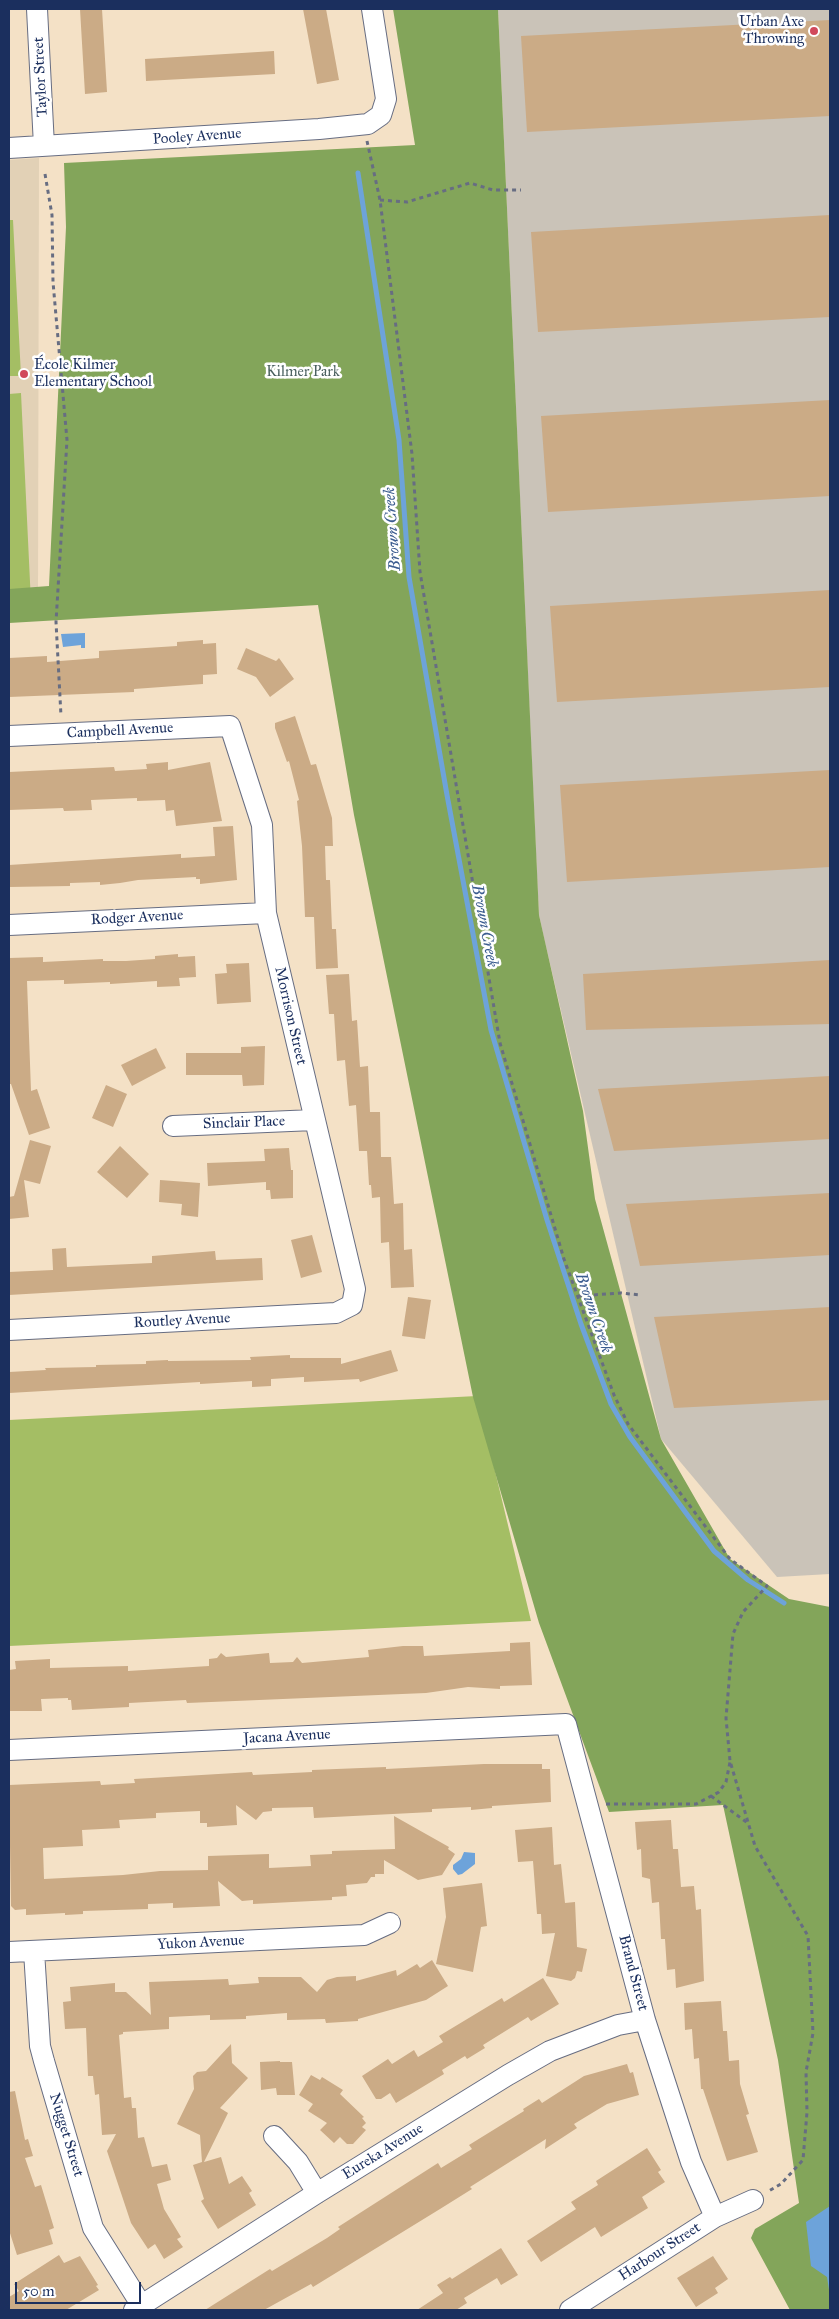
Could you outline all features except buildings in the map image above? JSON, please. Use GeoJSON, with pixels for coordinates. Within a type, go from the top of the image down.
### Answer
{"type":"FeatureCollection","features":[{"type":"Feature","properties":{"kind":"street","name":"Taylor Street"},"geometry":{"type":"LineString","coordinates":[[37,9],[44,146]]}},
{"type":"Feature","properties":{"kind":"street"},"geometry":{"type":"LineString","coordinates":[[372,9],[386,95],[386,104],[373,120]]}},
{"type":"Feature","properties":{"kind":"street","name":"Pooley Avenue"},"geometry":{"type":"LineString","coordinates":[[9,148],[373,120]]}},
{"type":"Feature","properties":{"kind":"street","name":"Campbell Avenue"},"geometry":{"type":"LineString","coordinates":[[9,736],[230,726]]}},
{"type":"Feature","properties":{"kind":"street","name":"Morrison Street"},"geometry":{"type":"LineString","coordinates":[[230,726],[262,825],[266,912],[314,1120],[353,1276],[355,1289],[352,1305]]}},
{"type":"Feature","properties":{"kind":"street","name":"Rodger Avenue"},"geometry":{"type":"LineString","coordinates":[[9,925],[266,912]]}},
{"type":"Feature","properties":{"kind":"street","name":"Sinclair Place"},"geometry":{"type":"LineString","coordinates":[[174,1126],[314,1120]]}},
{"type":"Feature","properties":{"kind":"street","name":"Routley Avenue"},"geometry":{"type":"LineString","coordinates":[[9,1330],[336,1313],[352,1305]]}},
{"type":"Feature","properties":{"kind":"street","name":"Jacana Avenue"},"geometry":{"type":"LineString","coordinates":[[9,1750],[566,1724]]}},
{"type":"Feature","properties":{"kind":"street","name":"Brand Street"},"geometry":{"type":"LineString","coordinates":[[566,1724],[645,2020],[691,2162],[715,2217]]}},
{"type":"Feature","properties":{"kind":"street","name":"Yukon Avenue"},"geometry":{"type":"LineString","coordinates":[[9,1952],[364,1935],[390,1923]]}},
{"type":"Feature","properties":{"kind":"street","name":"Nugget Street"},"geometry":{"type":"LineString","coordinates":[[34,1951],[40,2046],[93,2228],[138,2308]]}},
{"type":"Feature","properties":{"kind":"street","name":"Eureka Avenue"},"geometry":{"type":"LineString","coordinates":[[138,2308],[318,2192],[550,2051],[618,2026],[645,2020]]}},
{"type":"Feature","properties":{"kind":"street"},"geometry":{"type":"LineString","coordinates":[[274,2136],[298,2162],[318,2192]]}},
{"type":"Feature","properties":{"kind":"street","name":"Harbour Street"},"geometry":{"type":"LineString","coordinates":[[570,2310],[715,2217],[753,2200]]}},
{"type":"Feature","properties":{"kind":"path"},"geometry":{"type":"LineString","coordinates":[[373,120],[380,200],[412,454],[420,572],[500,1043],[564,1259],[614,1395],[628,1424],[730,1559],[767,1586],[743,1612],[733,1634],[726,1718],[730,1761],[755,1846],[808,1936],[813,2033],[806,2072],[807,2112],[803,2160],[781,2184],[753,2200]]}},
{"type":"Feature","properties":{"kind":"path"},"geometry":{"type":"LineString","coordinates":[[45,174],[52,215],[54,282],[67,440],[56,622],[62,734]]}},
{"type":"Feature","properties":{"kind":"path"},"geometry":{"type":"LineString","coordinates":[[380,200],[408,202],[440,190],[470,183],[493,190],[521,190]]}},
{"type":"Feature","properties":{"kind":"path"},"geometry":{"type":"LineString","coordinates":[[578,1296],[621,1293],[640,1295]]}},
{"type":"Feature","properties":{"kind":"path"},"geometry":{"type":"LineString","coordinates":[[588,1804],[696,1804],[719,1792],[726,1782],[730,1761]]}},
{"type":"Feature","properties":{"kind":"path"},"geometry":{"type":"LineString","coordinates":[[711,1796],[750,1825]]}},
{"type":"Feature","properties":{"kind":"shaded area"},"geometry":{"type":"Polygon","coordinates":[[[498,9],[830,9],[830,1574],[777,1577],[661,1439],[539,915],[498,9]]]}},
{"type":"Feature","properties":{"kind":"shaded area","name":"École Kilmer Elementary School"},"geometry":{"type":"Polygon","coordinates":[[[39,158],[38,589],[9,591],[9,160],[39,158]]]}},
{"type":"Feature","properties":{"kind":"green space","name":"Kilmer Park"},"geometry":{"type":"Polygon","coordinates":[[[393,9],[498,9],[539,915],[583,1111],[595,1199],[661,1439],[730,1559],[789,1599],[830,1607],[830,2310],[790,2310],[751,2238],[755,2229],[799,2203],[778,2060],[723,1805],[609,1812],[539,1623],[473,1397],[354,815],[318,605],[9,623],[9,589],[49,586],[66,227],[64,163],[415,145],[393,9]]]}},
{"type":"Feature","properties":{"kind":"green space"},"geometry":{"type":"Polygon","coordinates":[[[9,220],[13,220],[21,376],[9,376],[9,220]]]}},
{"type":"Feature","properties":{"kind":"green space"},"geometry":{"type":"Polygon","coordinates":[[[21,393],[31,603],[9,605],[9,394],[21,393]]]}},
{"type":"Feature","properties":{"kind":"green space"},"geometry":{"type":"Polygon","coordinates":[[[477,1396],[531,1621],[9,1646],[9,1420],[477,1396]]]}},
{"type":"Feature","properties":{"kind":"water"},"geometry":{"type":"Polygon","coordinates":[[[85,633],[85,648],[81,648],[81,645],[63,647],[61,634],[85,633]]]}},
{"type":"Feature","properties":{"kind":"water"},"geometry":{"type":"Polygon","coordinates":[[[464,1852],[475,1853],[475,1864],[458,1875],[453,1869],[453,1865],[461,1859],[464,1852]]]}},
{"type":"Feature","properties":{"kind":"water"},"geometry":{"type":"Polygon","coordinates":[[[830,2206],[830,2296],[827,2277],[811,2266],[806,2222],[830,2206]]]}},
{"type":"Feature","properties":{"kind":"waterway","name":"Brown Creek"},"geometry":{"type":"LineString","coordinates":[[358,173],[399,440],[409,577],[447,795],[491,1030],[547,1220],[581,1324],[611,1404],[630,1437],[714,1551],[748,1580],[784,1603]]}},
{"type":"Feature","properties":{"kind":"place","name":"Urban Axe Throwing"},"geometry":{"type":"Point","coordinates":[814,31]}},
{"type":"Feature","properties":{"kind":"place","name":"École Kilmer Elementary School"},"geometry":{"type":"Point","coordinates":[24,374]}}]}
